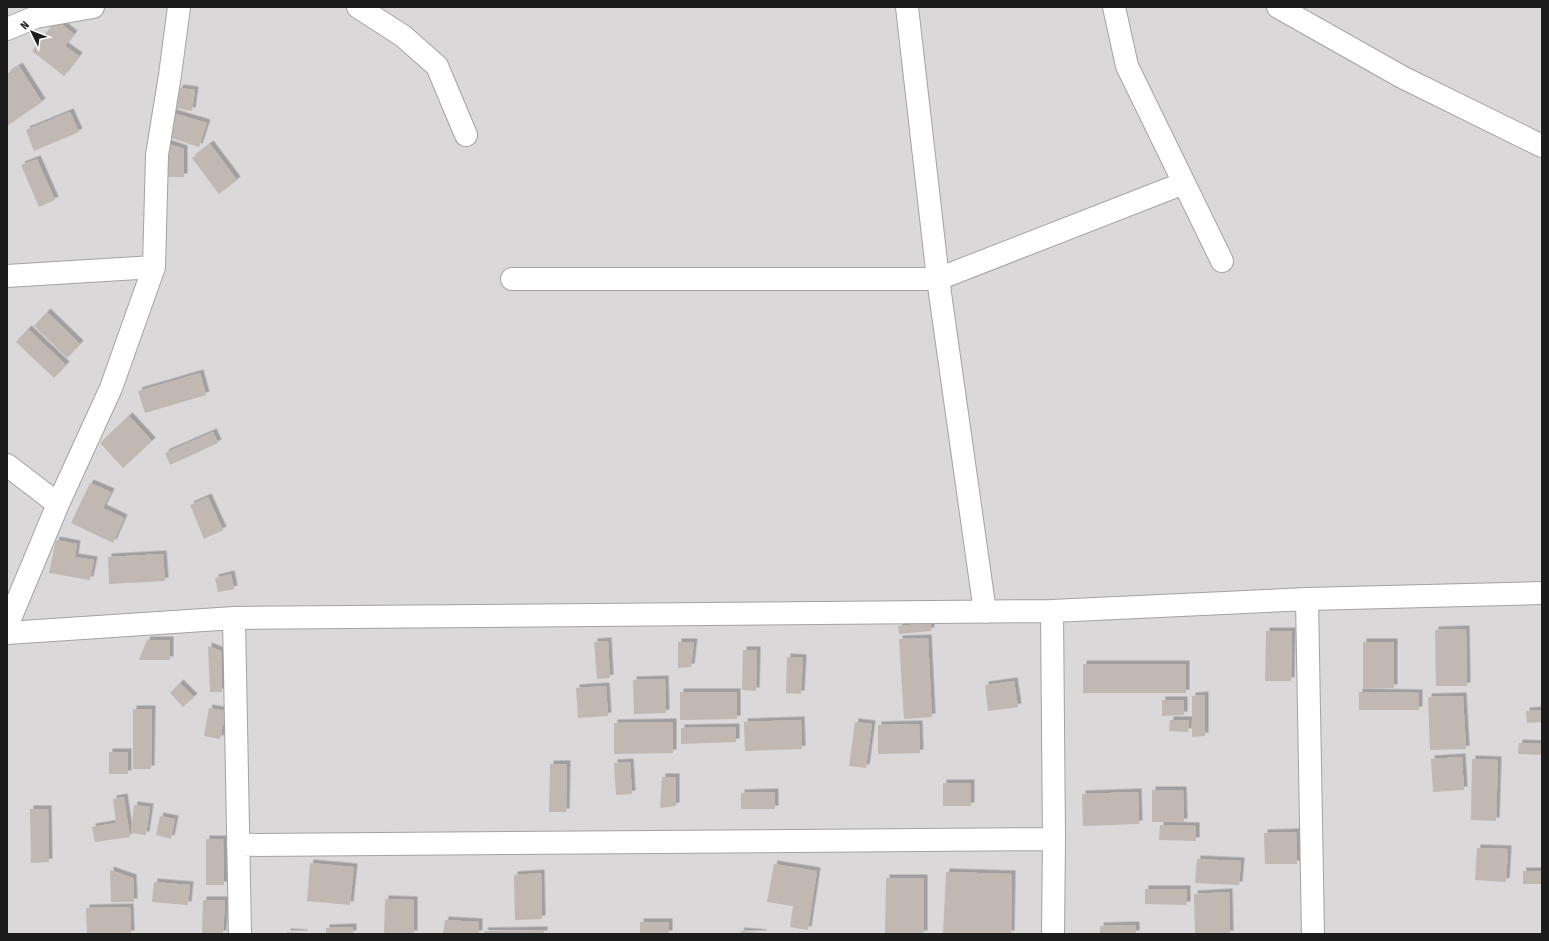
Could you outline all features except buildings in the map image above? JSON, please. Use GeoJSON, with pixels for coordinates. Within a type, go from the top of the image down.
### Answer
{"type":"FeatureCollection","features":[{"type":"Feature","properties":{"kind":"street"},"geometry":{"type":"LineString","coordinates":[[7,29],[36,17],[93,7]]}},
{"type":"Feature","properties":{"kind":"street"},"geometry":{"type":"LineString","coordinates":[[7,626],[58,504],[111,388],[154,267],[157,155],[179,7]]}},
{"type":"Feature","properties":{"kind":"street"},"geometry":{"type":"LineString","coordinates":[[358,7],[403,36],[436,66],[466,135]]}},
{"type":"Feature","properties":{"kind":"street"},"geometry":{"type":"LineString","coordinates":[[907,7],[938,279],[985,612]]}},
{"type":"Feature","properties":{"kind":"street"},"geometry":{"type":"LineString","coordinates":[[1114,7],[1127,66],[1222,260]]}},
{"type":"Feature","properties":{"kind":"street"},"geometry":{"type":"LineString","coordinates":[[1278,7],[1402,77],[1542,146]]}},
{"type":"Feature","properties":{"kind":"street"},"geometry":{"type":"LineString","coordinates":[[512,278],[938,279],[1184,183]]}},
{"type":"Feature","properties":{"kind":"street"},"geometry":{"type":"LineString","coordinates":[[7,276],[154,267]]}},
{"type":"Feature","properties":{"kind":"street"},"geometry":{"type":"LineString","coordinates":[[7,465],[58,504]]}},
{"type":"Feature","properties":{"kind":"street"},"geometry":{"type":"LineString","coordinates":[[7,633],[234,618],[1052,611],[1307,599],[1542,594]]}},
{"type":"Feature","properties":{"kind":"street"},"geometry":{"type":"LineString","coordinates":[[1307,599],[1313,934]]}},
{"type":"Feature","properties":{"kind":"street"},"geometry":{"type":"LineString","coordinates":[[1052,611],[1054,839],[1053,934]]}},
{"type":"Feature","properties":{"kind":"street"},"geometry":{"type":"LineString","coordinates":[[234,618],[240,934]]}},
{"type":"Feature","properties":{"kind":"street"},"geometry":{"type":"LineString","coordinates":[[238,845],[1054,839]]}},
{"type":"Feature","properties":{"kind":"shaded area"},"geometry":{"type":"Polygon","coordinates":[[[7,7],[1542,7],[1542,934],[7,934],[7,7]]]}}]}
